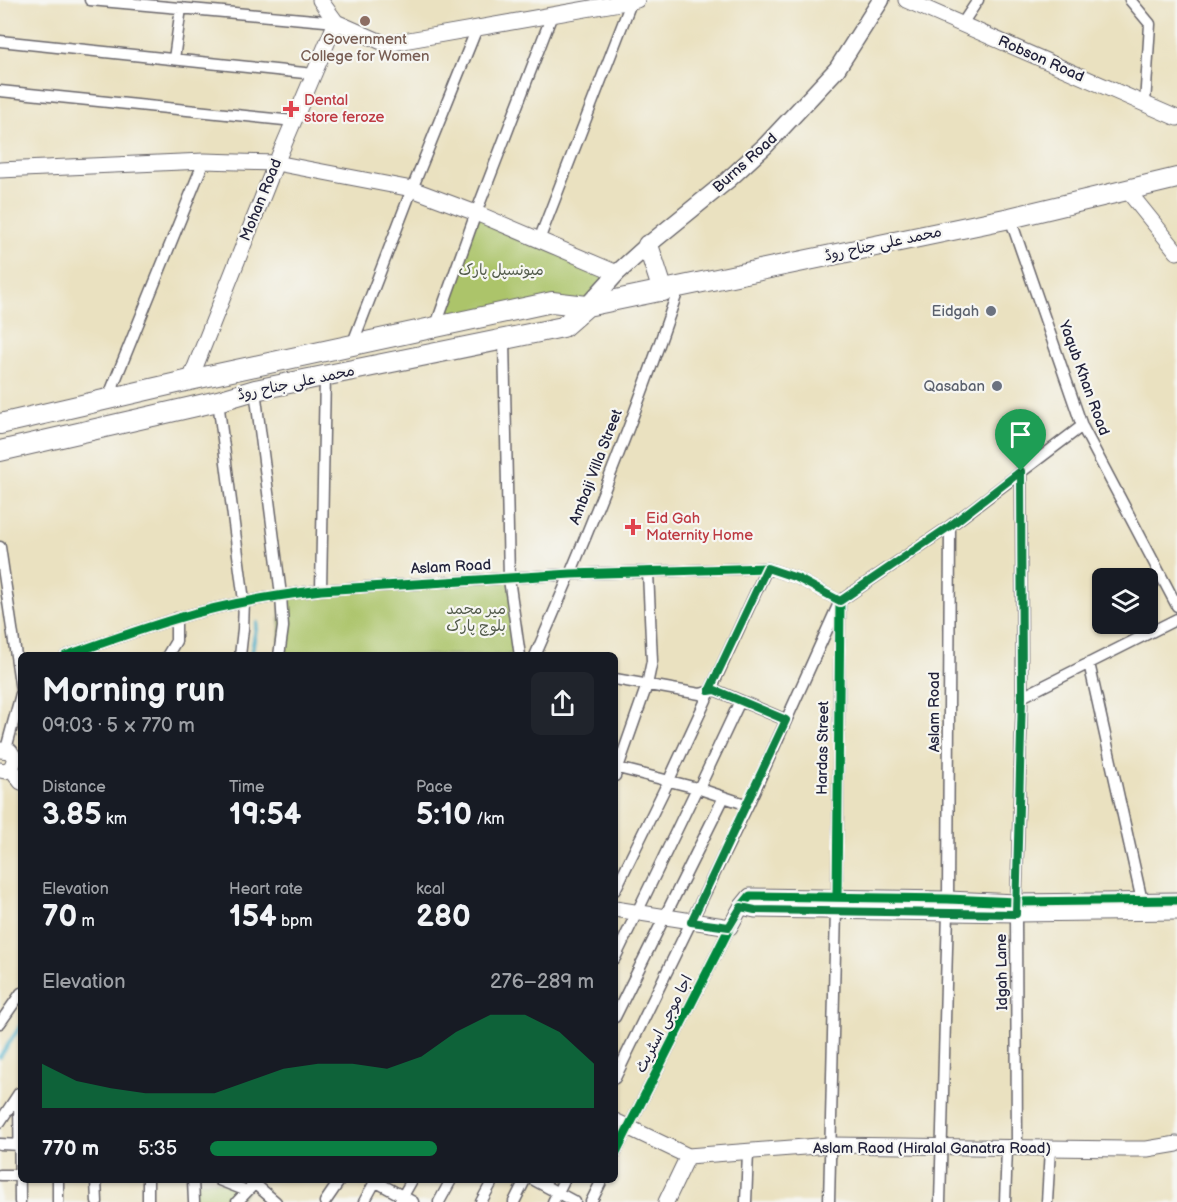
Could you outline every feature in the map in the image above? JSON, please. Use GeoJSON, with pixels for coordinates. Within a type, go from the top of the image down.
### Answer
{"type":"FeatureCollection","features":[{"type":"Feature","properties":{"kind":"highway","name":"محمد علی جناح روڈ"},"geometry":{"type":"LineString","coordinates":[[0,424],[108,398],[552,302],[587,306],[1010,218],[1177,178]]}},
{"type":"Feature","properties":{"kind":"highway"},"geometry":{"type":"LineString","coordinates":[[648,245],[671,289]]}},
{"type":"Feature","properties":{"kind":"highway","name":"محمد علی جناح روڈ"},"geometry":{"type":"LineString","coordinates":[[0,451],[218,401],[255,390],[563,327],[587,306]]}},
{"type":"Feature","properties":{"kind":"main road","name":"Burns Road"},"geometry":{"type":"LineString","coordinates":[[587,306],[617,273],[648,245],[728,180],[766,145],[837,69],[881,0]]}},
{"type":"Feature","properties":{"kind":"street"},"geometry":{"type":"LineString","coordinates":[[90,0],[336,22],[386,44],[634,0]]}},
{"type":"Feature","properties":{"kind":"street"},"geometry":{"type":"LineString","coordinates":[[320,0],[336,22]]}},
{"type":"Feature","properties":{"kind":"street"},"geometry":{"type":"LineString","coordinates":[[538,240],[634,0]]}},
{"type":"Feature","properties":{"kind":"street","name":"Robson Road"},"geometry":{"type":"LineString","coordinates":[[906,0],[1177,117]]}},
{"type":"Feature","properties":{"kind":"street"},"geometry":{"type":"LineString","coordinates":[[962,24],[978,0]]}},
{"type":"Feature","properties":{"kind":"street"},"geometry":{"type":"LineString","coordinates":[[1130,0],[1150,24],[1145,104]]}},
{"type":"Feature","properties":{"kind":"street"},"geometry":{"type":"LineString","coordinates":[[174,59],[181,8]]}},
{"type":"Feature","properties":{"kind":"street"},"geometry":{"type":"LineString","coordinates":[[435,328],[476,213],[552,15]]}},
{"type":"Feature","properties":{"kind":"street","name":"Mohan Road"},"geometry":{"type":"LineString","coordinates":[[190,380],[276,163],[336,22]]}},
{"type":"Feature","properties":{"kind":"street"},"geometry":{"type":"LineString","coordinates":[[352,345],[477,28]]}},
{"type":"Feature","properties":{"kind":"street"},"geometry":{"type":"LineString","coordinates":[[0,41],[314,74]]}},
{"type":"Feature","properties":{"kind":"street"},"geometry":{"type":"LineString","coordinates":[[0,91],[294,122]]}},
{"type":"Feature","properties":{"kind":"street"},"geometry":{"type":"LineString","coordinates":[[0,170],[204,161],[276,163],[412,189],[476,213],[617,273]]}},
{"type":"Feature","properties":{"kind":"street"},"geometry":{"type":"LineString","coordinates":[[108,398],[204,161]]}},
{"type":"Feature","properties":{"kind":"street"},"geometry":{"type":"LineString","coordinates":[[1127,190],[1177,252]]}},
{"type":"Feature","properties":{"kind":"street","name":"Yaqub Khan Road"},"geometry":{"type":"LineString","coordinates":[[1010,218],[1082,426],[1177,606]]}},
{"type":"Feature","properties":{"kind":"street","name":"Ambaji Villa Street"},"geometry":{"type":"LineString","coordinates":[[537,652],[571,574],[657,352],[671,289]]}},
{"type":"Feature","properties":{"kind":"street"},"geometry":{"type":"LineString","coordinates":[[504,340],[509,579],[519,652]]}},
{"type":"Feature","properties":{"kind":"street"},"geometry":{"type":"LineString","coordinates":[[321,590],[326,376]]}},
{"type":"Feature","properties":{"kind":"street"},"geometry":{"type":"LineString","coordinates":[[255,390],[281,595],[283,627],[280,652]]}},
{"type":"Feature","properties":{"kind":"street"},"geometry":{"type":"LineString","coordinates":[[218,401],[244,601],[240,652]]}},
{"type":"Feature","properties":{"kind":"street"},"geometry":{"type":"LineString","coordinates":[[618,1072],[748,805],[840,601],[950,526],[1082,426]]}},
{"type":"Feature","properties":{"kind":"street","name":"Idgah Lane"},"geometry":{"type":"LineString","coordinates":[[1005,1202],[1012,1148],[1022,697],[1021,471]]}},
{"type":"Feature","properties":{"kind":"street","name":"Aslam Road"},"geometry":{"type":"LineString","coordinates":[[940,1202],[948,905],[950,526]]}},
{"type":"Feature","properties":{"kind":"street"},"geometry":{"type":"LineString","coordinates":[[0,547],[18,659]]}},
{"type":"Feature","properties":{"kind":"street"},"geometry":{"type":"LineString","coordinates":[[618,885],[767,568]]}},
{"type":"Feature","properties":{"kind":"street","name":"Aslam Road"},"geometry":{"type":"LineString","coordinates":[[77,652],[176,618],[244,601],[321,590],[571,574],[767,568],[797,578],[840,601]]}},
{"type":"Feature","properties":{"kind":"street"},"geometry":{"type":"LineString","coordinates":[[618,766],[647,685],[652,661],[648,572]]}},
{"type":"Feature","properties":{"kind":"street","name":"Hardas Street"},"geometry":{"type":"LineString","coordinates":[[829,1202],[837,903],[840,601]]}},
{"type":"Feature","properties":{"kind":"street"},"geometry":{"type":"LineString","coordinates":[[169,652],[176,641],[176,618]]}},
{"type":"Feature","properties":{"kind":"street"},"geometry":{"type":"LineString","coordinates":[[1022,697],[1177,618]]}},
{"type":"Feature","properties":{"kind":"street"},"geometry":{"type":"LineString","coordinates":[[1089,663],[1142,901]]}},
{"type":"Feature","properties":{"kind":"street"},"geometry":{"type":"LineString","coordinates":[[618,680],[700,694],[715,690],[786,720]]}},
{"type":"Feature","properties":{"kind":"street"},"geometry":{"type":"LineString","coordinates":[[618,952],[740,701]]}},
{"type":"Feature","properties":{"kind":"street"},"geometry":{"type":"LineString","coordinates":[[18,702],[3,750],[14,756],[15,762],[6,769],[18,779]]}},
{"type":"Feature","properties":{"kind":"street"},"geometry":{"type":"LineString","coordinates":[[618,772],[669,780],[748,805]]}},
{"type":"Feature","properties":{"kind":"street"},"geometry":{"type":"LineString","coordinates":[[618,1011],[724,797]]}},
{"type":"Feature","properties":{"kind":"street","name":"اجا موجی اسٹریٹ"},"geometry":{"type":"LineString","coordinates":[[618,1141],[622,1124],[729,927],[750,896],[837,903]]}},
{"type":"Feature","properties":{"kind":"street"},"geometry":{"type":"LineString","coordinates":[[1017,908],[1177,900]]}},
{"type":"Feature","properties":{"kind":"street"},"geometry":{"type":"LineString","coordinates":[[837,903],[1177,912]]}},
{"type":"Feature","properties":{"kind":"street"},"geometry":{"type":"LineString","coordinates":[[618,910],[729,927]]}},
{"type":"Feature","properties":{"kind":"street"},"geometry":{"type":"LineString","coordinates":[[0,1023],[18,997]]}},
{"type":"Feature","properties":{"kind":"street"},"geometry":{"type":"LineString","coordinates":[[0,1122],[18,1094]]}},
{"type":"Feature","properties":{"kind":"street"},"geometry":{"type":"LineString","coordinates":[[622,1124],[688,1156],[666,1202]]}},
{"type":"Feature","properties":{"kind":"street"},"geometry":{"type":"LineString","coordinates":[[0,1144],[18,1145]]}},
{"type":"Feature","properties":{"kind":"street","name":"Aslam Raod (Hiralal Ganatra Road)"},"geometry":{"type":"LineString","coordinates":[[688,1156],[831,1145],[1147,1149],[1177,1144]]}},
{"type":"Feature","properties":{"kind":"street"},"geometry":{"type":"LineString","coordinates":[[1047,1202],[1050,1149]]}},
{"type":"Feature","properties":{"kind":"street"},"geometry":{"type":"LineString","coordinates":[[746,1202],[748,1152]]}},
{"type":"Feature","properties":{"kind":"street"},"geometry":{"type":"LineString","coordinates":[[0,1175],[18,1175]]}},
{"type":"Feature","properties":{"kind":"street"},"geometry":{"type":"LineString","coordinates":[[19,1183],[20,1202]]}},
{"type":"Feature","properties":{"kind":"street"},"geometry":{"type":"LineString","coordinates":[[58,1183],[58,1202]]}},
{"type":"Feature","properties":{"kind":"street"},"geometry":{"type":"LineString","coordinates":[[96,1183],[97,1202]]}},
{"type":"Feature","properties":{"kind":"street"},"geometry":{"type":"LineString","coordinates":[[148,1183],[148,1202]]}},
{"type":"Feature","properties":{"kind":"street"},"geometry":{"type":"LineString","coordinates":[[193,1183],[194,1202]]}},
{"type":"Feature","properties":{"kind":"street"},"geometry":{"type":"LineString","coordinates":[[325,1202],[338,1183]]}},
{"type":"Feature","properties":{"kind":"street"},"geometry":{"type":"LineString","coordinates":[[364,1202],[373,1183]]}},
{"type":"Feature","properties":{"kind":"street"},"geometry":{"type":"LineString","coordinates":[[377,1183],[405,1200],[411,1183]]}},
{"type":"Feature","properties":{"kind":"street"},"geometry":{"type":"LineString","coordinates":[[439,1202],[449,1183]]}},
{"type":"Feature","properties":{"kind":"street"},"geometry":{"type":"LineString","coordinates":[[482,1202],[492,1183]]}},
{"type":"Feature","properties":{"kind":"street"},"geometry":{"type":"LineString","coordinates":[[514,1202],[524,1183]]}},
{"type":"Feature","properties":{"kind":"street"},"geometry":{"type":"LineString","coordinates":[[538,1183],[555,1198],[575,1202]]}},
{"type":"Feature","properties":{"kind":"street"},"geometry":{"type":"LineString","coordinates":[[555,1198],[562,1183]]}},
{"type":"Feature","properties":{"kind":"street"},"geometry":{"type":"LineString","coordinates":[[591,1202],[600,1183]]}},
{"type":"Feature","properties":{"kind":"street"},"geometry":{"type":"LineString","coordinates":[[237,1202],[254,1185],[276,1202]]}},
{"type":"Feature","properties":{"kind":"green space","name":"میونسپل پارک"},"geometry":{"type":"Polygon","coordinates":[[[476,213],[617,273],[587,306],[435,328],[476,213]]]}},
{"type":"Feature","properties":{"kind":"green space","name":"میر محمد بلوچ پارک"},"geometry":{"type":"Polygon","coordinates":[[[509,579],[520,652],[279,652],[281,595],[509,579]]]}},
{"type":"Feature","properties":{"kind":"green space"},"geometry":{"type":"Polygon","coordinates":[[[193,1183],[225,1183],[247,1191],[237,1202],[194,1202],[193,1183]]]}},
{"type":"Feature","properties":{"kind":"waterway"},"geometry":{"type":"LineString","coordinates":[[252,652],[257,623]]}},
{"type":"Feature","properties":{"kind":"waterway"},"geometry":{"type":"LineString","coordinates":[[0,1057],[18,1030]]}},
{"type":"Feature","properties":{"kind":"cycle path"},"geometry":{"type":"LineString","coordinates":[[77,652],[211,609],[321,590],[571,574],[767,568],[797,578],[840,601],[837,896]]}},
{"type":"Feature","properties":{"kind":"cycle path"},"geometry":{"type":"LineString","coordinates":[[618,1148],[730,927],[750,896],[1017,902],[1177,900]]}},
{"type":"Feature","properties":{"kind":"place","name":"Government College for Women"},"geometry":{"type":"Point","coordinates":[365,21]}},
{"type":"Feature","properties":{"kind":"place","name":"Dental store feroze"},"geometry":{"type":"Point","coordinates":[291,109]}},
{"type":"Feature","properties":{"kind":"place","name":"Eidgah"},"geometry":{"type":"Point","coordinates":[991,311]}},
{"type":"Feature","properties":{"kind":"place","name":"Qasaban"},"geometry":{"type":"Point","coordinates":[997,386]}},
{"type":"Feature","properties":{"kind":"place","name":"Eid Gah Maternity Home"},"geometry":{"type":"Point","coordinates":[633,527]}},
{"type":"Feature","properties":{"kind":"route"},"geometry":{"type":"LineString","coordinates":[[1021,471],[1022,697],[1016,914],[755,910],[741,907],[729,927],[691,922],[786,720],[715,690],[709,691],[767,568],[797,578],[840,601],[950,526],[1021,471]]}}]}
